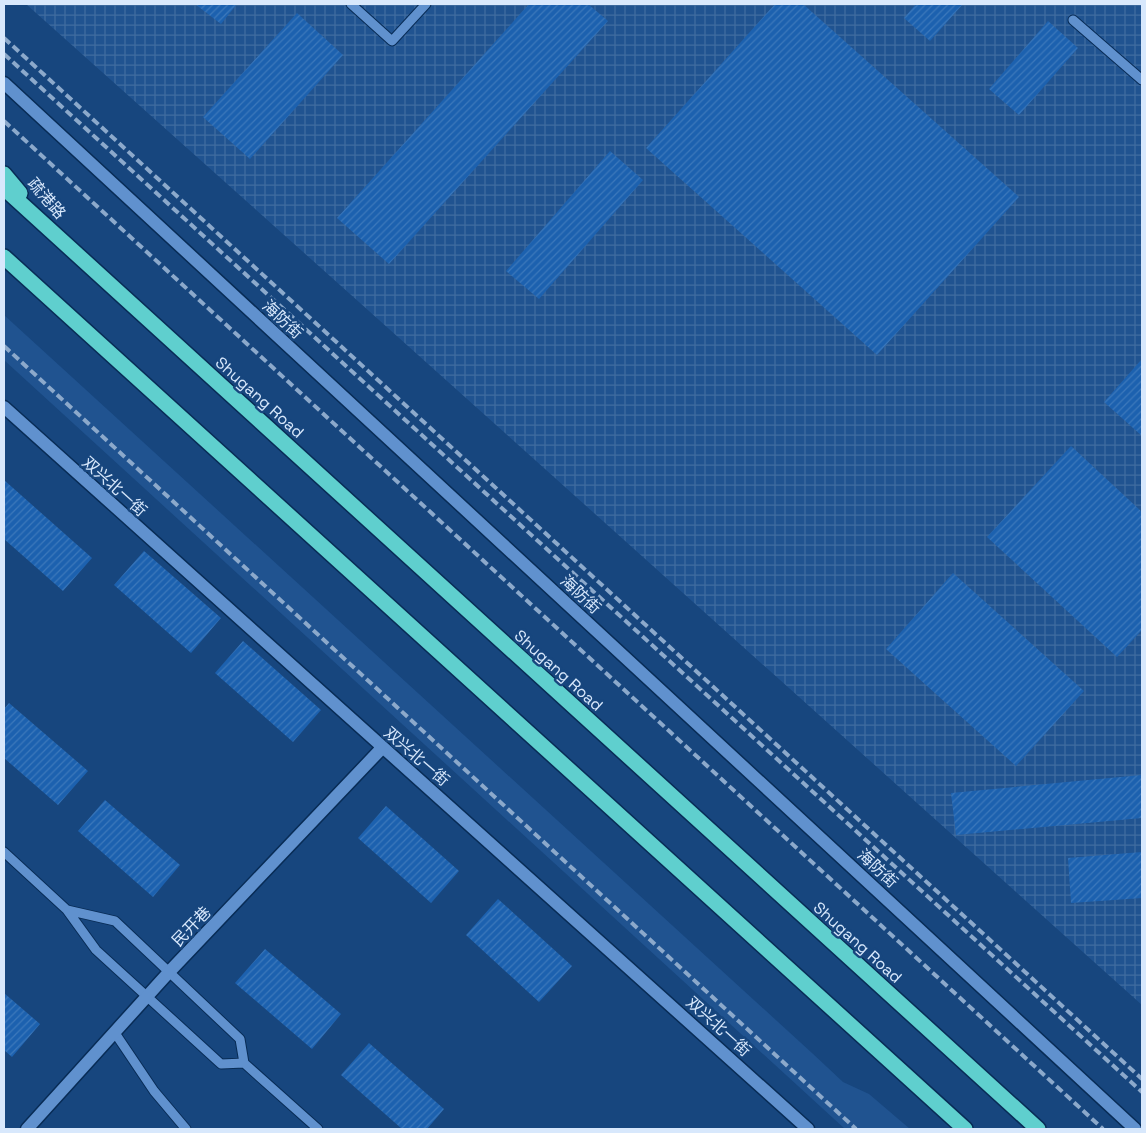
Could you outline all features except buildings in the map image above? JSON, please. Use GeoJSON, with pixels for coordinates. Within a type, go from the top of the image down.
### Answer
{"type":"FeatureCollection","features":[{"type":"Feature","properties":{"kind":"highway","name":"疏港路"},"geometry":{"type":"LineString","coordinates":[[4,174],[57,236]]}},
{"type":"Feature","properties":{"kind":"highway","name":"疏港路"},"geometry":{"type":"LineString","coordinates":[[4,188],[57,236]]}},
{"type":"Feature","properties":{"kind":"highway","name":"Shugang Road"},"geometry":{"type":"LineString","coordinates":[[57,236],[1038,1129]]}},
{"type":"Feature","properties":{"kind":"highway"},"geometry":{"type":"LineString","coordinates":[[4,257],[965,1129]]}},
{"type":"Feature","properties":{"kind":"street","name":"海防街"},"geometry":{"type":"LineString","coordinates":[[4,83],[1135,1129]]}},
{"type":"Feature","properties":{"kind":"street","name":"双兴北一街"},"geometry":{"type":"LineString","coordinates":[[4,407],[382,748],[605,944],[808,1129]]}},
{"type":"Feature","properties":{"kind":"street","name":"民开巷"},"geometry":{"type":"LineString","coordinates":[[27,1129],[115,1033],[146,996],[382,748]]}},
{"type":"Feature","properties":{"kind":"lane"},"geometry":{"type":"LineString","coordinates":[[350,4],[392,41],[426,4]]}},
{"type":"Feature","properties":{"kind":"lane"},"geometry":{"type":"LineString","coordinates":[[1073,20],[1142,80]]}},
{"type":"Feature","properties":{"kind":"lane"},"geometry":{"type":"LineString","coordinates":[[4,852],[67,910],[96,950],[220,1064],[244,1062]]}},
{"type":"Feature","properties":{"kind":"lane"},"geometry":{"type":"LineString","coordinates":[[67,910],[115,921],[240,1039],[244,1062],[318,1129]]}},
{"type":"Feature","properties":{"kind":"lane"},"geometry":{"type":"LineString","coordinates":[[115,1033],[154,1091],[186,1129]]}},
{"type":"Feature","properties":{"kind":"shaded area"},"geometry":{"type":"Polygon","coordinates":[[[26,4],[1142,4],[1142,1005],[369,311],[26,4]]]}},
{"type":"Feature","properties":{"kind":"shaded area"},"geometry":{"type":"Polygon","coordinates":[[[4,315],[843,1082],[869,1094],[910,1129],[845,1129],[4,360],[4,315]]]}},
{"type":"Feature","properties":{"kind":"railway"},"geometry":{"type":"LineString","coordinates":[[4,38],[1142,1079]]}},
{"type":"Feature","properties":{"kind":"railway"},"geometry":{"type":"LineString","coordinates":[[4,54],[1142,1092]]}},
{"type":"Feature","properties":{"kind":"railway"},"geometry":{"type":"LineString","coordinates":[[4,121],[1103,1129]]}},
{"type":"Feature","properties":{"kind":"railway"},"geometry":{"type":"LineString","coordinates":[[4,346],[856,1129]]}}]}
